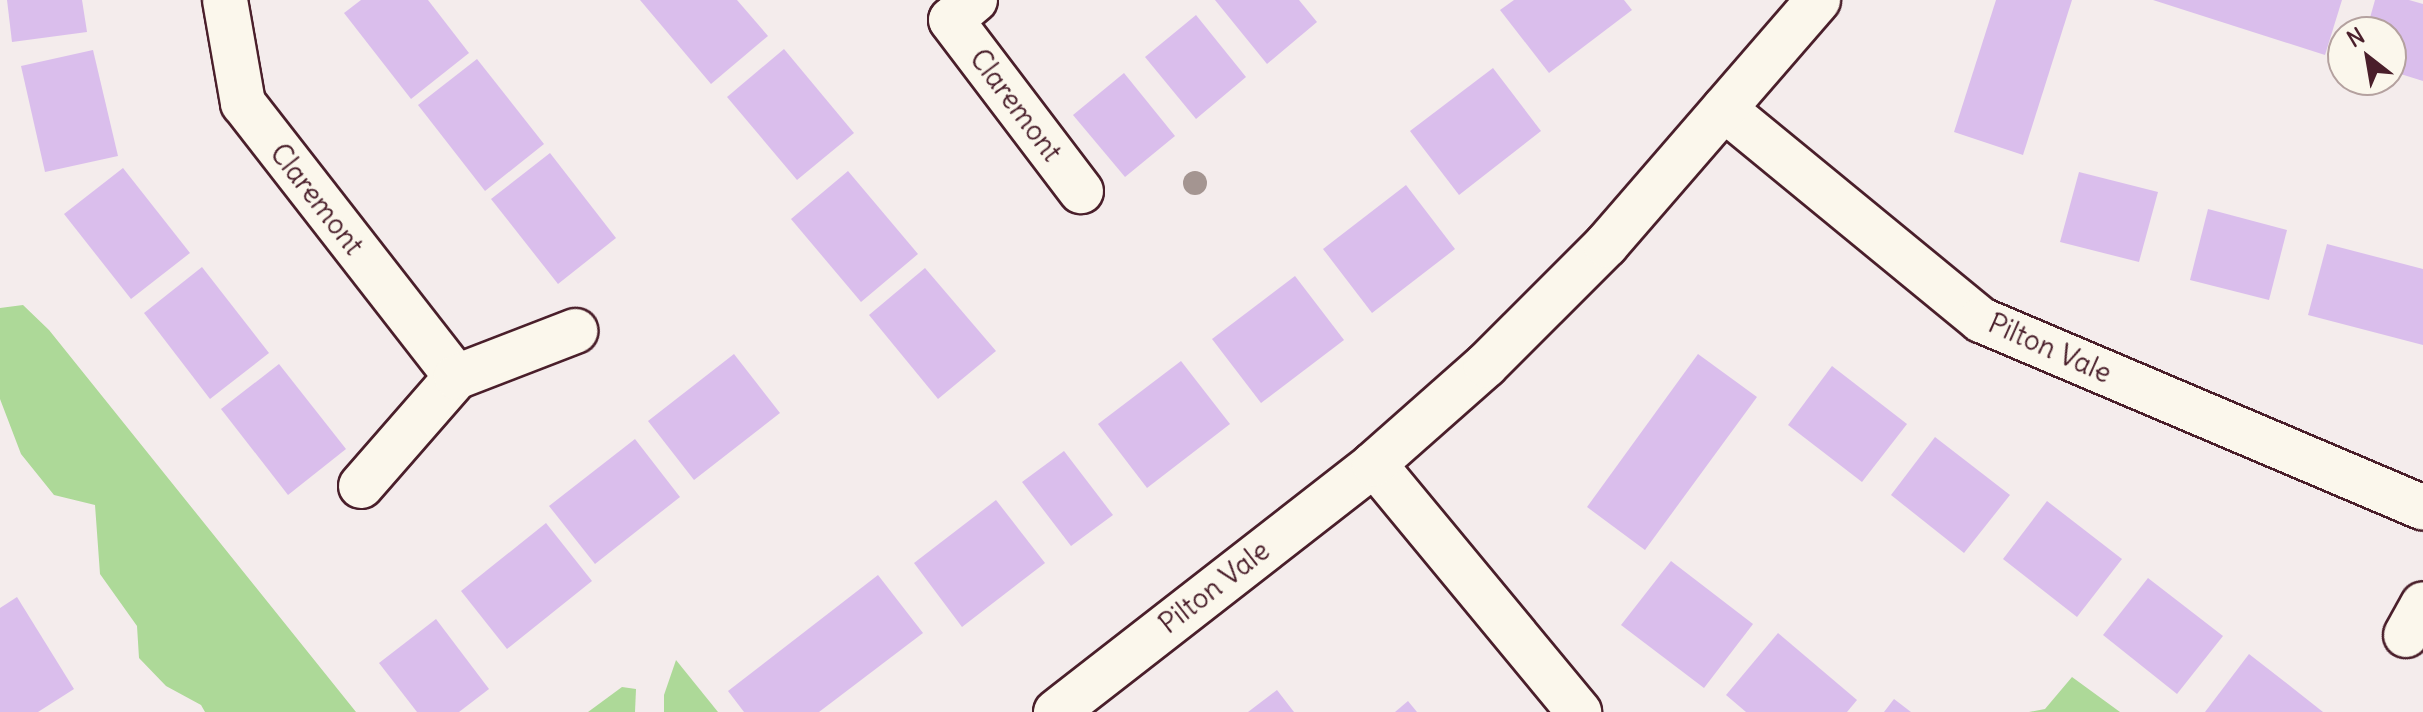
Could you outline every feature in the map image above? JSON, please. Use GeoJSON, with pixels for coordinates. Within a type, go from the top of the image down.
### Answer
{"type":"FeatureCollection","features":[{"type":"Feature","properties":{"kind":"street","name":"Claremont"},"geometry":{"type":"LineString","coordinates":[[225,0],[243,103],[456,377]]}},
{"type":"Feature","properties":{"kind":"street","name":"Pilton Vale"},"geometry":{"type":"LineString","coordinates":[[1056,712],[1374,464],[1486,365],[1606,245],[1818,0]]}},
{"type":"Feature","properties":{"kind":"street","name":"Claremont"},"geometry":{"type":"LineString","coordinates":[[954,7],[1081,191]]}},
{"type":"Feature","properties":{"kind":"street","name":"Pilton Vale"},"geometry":{"type":"LineString","coordinates":[[1724,109],[1981,320],[2423,508]]}},
{"type":"Feature","properties":{"kind":"street"},"geometry":{"type":"LineString","coordinates":[[361,486],[456,377],[575,331]]}},
{"type":"Feature","properties":{"kind":"street"},"geometry":{"type":"LineString","coordinates":[[1374,464],[1579,712]]}},
{"type":"Feature","properties":{"kind":"green space"},"geometry":{"type":"Polygon","coordinates":[[[23,305],[49,330],[356,712],[205,712],[201,705],[166,686],[139,658],[137,626],[100,574],[95,505],[54,495],[21,454],[0,399],[0,308],[23,305]]]}},
{"type":"Feature","properties":{"kind":"green space"},"geometry":{"type":"Polygon","coordinates":[[[676,660],[718,712],[664,712],[664,695],[676,660]]]}},
{"type":"Feature","properties":{"kind":"green space"},"geometry":{"type":"Polygon","coordinates":[[[2072,677],[2120,712],[2029,712],[2045,709],[2072,677]]]}},
{"type":"Feature","properties":{"kind":"green space"},"geometry":{"type":"Polygon","coordinates":[[[622,687],[636,689],[635,712],[588,712],[622,687]]]}},
{"type":"Feature","properties":{"kind":"building"},"geometry":{"type":"Polygon","coordinates":[[[7,0],[82,0],[87,32],[12,42],[7,0]]]}},
{"type":"Feature","properties":{"kind":"building"},"geometry":{"type":"Polygon","coordinates":[[[361,0],[428,0],[469,53],[411,99],[344,13],[361,0]]]}},
{"type":"Feature","properties":{"kind":"building"},"geometry":{"type":"Polygon","coordinates":[[[640,0],[737,0],[768,36],[711,84],[640,0]]]}},
{"type":"Feature","properties":{"kind":"building"},"geometry":{"type":"Polygon","coordinates":[[[1215,0],[1299,0],[1317,22],[1267,64],[1215,0]]]}},
{"type":"Feature","properties":{"kind":"building"},"geometry":{"type":"Polygon","coordinates":[[[1514,0],[1624,0],[1632,10],[1549,73],[1500,10],[1514,0]]]}},
{"type":"Feature","properties":{"kind":"building"},"geometry":{"type":"Polygon","coordinates":[[[1996,0],[2072,0],[2023,155],[1954,132],[1996,0]]]}},
{"type":"Feature","properties":{"kind":"building"},"geometry":{"type":"Polygon","coordinates":[[[2153,0],[2342,0],[2337,16],[2327,16],[2325,55],[2153,0]]]}},
{"type":"Feature","properties":{"kind":"building"},"geometry":{"type":"Polygon","coordinates":[[[2375,0],[2409,0],[2423,4],[2423,81],[2407,76],[2407,16],[2370,16],[2375,0]]]}},
{"type":"Feature","properties":{"kind":"building"},"geometry":{"type":"Polygon","coordinates":[[[1196,15],[1246,77],[1196,119],[1145,57],[1196,15]]]}},
{"type":"Feature","properties":{"kind":"building"},"geometry":{"type":"Polygon","coordinates":[[[784,49],[854,133],[797,180],[727,97],[784,49]]]}},
{"type":"Feature","properties":{"kind":"building"},"geometry":{"type":"Polygon","coordinates":[[[93,50],[118,156],[45,172],[21,66],[93,50]]]}},
{"type":"Feature","properties":{"kind":"building"},"geometry":{"type":"Polygon","coordinates":[[[477,59],[544,144],[485,191],[418,105],[477,59]]]}},
{"type":"Feature","properties":{"kind":"building"},"geometry":{"type":"Polygon","coordinates":[[[1493,68],[1541,131],[1459,195],[1410,131],[1493,68]]]}},
{"type":"Feature","properties":{"kind":"building"},"geometry":{"type":"Polygon","coordinates":[[[1124,73],[1175,136],[1125,177],[1073,115],[1124,73]]]}},
{"type":"Feature","properties":{"kind":"building"},"geometry":{"type":"Polygon","coordinates":[[[550,153],[616,238],[558,284],[491,199],[550,153]]]}},
{"type":"Feature","properties":{"kind":"building"},"geometry":{"type":"Polygon","coordinates":[[[123,168],[190,253],[131,299],[64,214],[123,168]]]}},
{"type":"Feature","properties":{"kind":"building"},"geometry":{"type":"Polygon","coordinates":[[[848,171],[918,254],[861,302],[791,219],[848,171]]]}},
{"type":"Feature","properties":{"kind":"building"},"geometry":{"type":"Polygon","coordinates":[[[2079,172],[2158,192],[2139,262],[2060,242],[2079,172]]]}},
{"type":"Feature","properties":{"kind":"building"},"geometry":{"type":"Polygon","coordinates":[[[1406,185],[1455,249],[1372,313],[1323,249],[1406,185]]]}},
{"type":"Feature","properties":{"kind":"building"},"geometry":{"type":"Polygon","coordinates":[[[2208,209],[2287,230],[2269,300],[2190,280],[2208,209]]]}},
{"type":"Feature","properties":{"kind":"building"},"geometry":{"type":"Polygon","coordinates":[[[2327,244],[2423,269],[2423,345],[2308,315],[2327,244]]]}},
{"type":"Feature","properties":{"kind":"building"},"geometry":{"type":"Polygon","coordinates":[[[202,267],[269,353],[210,399],[144,313],[202,267]]]}},
{"type":"Feature","properties":{"kind":"building"},"geometry":{"type":"Polygon","coordinates":[[[925,268],[996,351],[938,399],[869,315],[925,268]]]}},
{"type":"Feature","properties":{"kind":"building"},"geometry":{"type":"Polygon","coordinates":[[[1295,276],[1344,340],[1261,403],[1212,339],[1295,276]]]}},
{"type":"Feature","properties":{"kind":"building"},"geometry":{"type":"Polygon","coordinates":[[[734,354],[780,413],[694,480],[648,421],[734,354]]]}},
{"type":"Feature","properties":{"kind":"building"},"geometry":{"type":"Polygon","coordinates":[[[1698,354],[1757,397],[1645,550],[1587,507],[1698,354]]]}},
{"type":"Feature","properties":{"kind":"building"},"geometry":{"type":"Polygon","coordinates":[[[1181,361],[1230,424],[1147,488],[1098,424],[1181,361]]]}},
{"type":"Feature","properties":{"kind":"building"},"geometry":{"type":"Polygon","coordinates":[[[279,364],[346,449],[288,495],[221,409],[279,364]]]}},
{"type":"Feature","properties":{"kind":"building"},"geometry":{"type":"Polygon","coordinates":[[[1832,366],[1907,424],[1862,482],[1788,425],[1832,366]]]}},
{"type":"Feature","properties":{"kind":"building"},"geometry":{"type":"Polygon","coordinates":[[[1935,437],[2010,495],[1964,553],[1891,495],[1935,437]]]}},
{"type":"Feature","properties":{"kind":"building"},"geometry":{"type":"Polygon","coordinates":[[[635,439],[680,497],[595,564],[549,506],[635,439]]]}},
{"type":"Feature","properties":{"kind":"building"},"geometry":{"type":"Polygon","coordinates":[[[1064,451],[1113,515],[1071,546],[1022,482],[1064,451]]]}},
{"type":"Feature","properties":{"kind":"building"},"geometry":{"type":"Polygon","coordinates":[[[996,500],[1045,563],[962,627],[914,563],[996,500]]]}},
{"type":"Feature","properties":{"kind":"building"},"geometry":{"type":"Polygon","coordinates":[[[2047,501],[2122,559],[2077,617],[2003,559],[2047,501]]]}},
{"type":"Feature","properties":{"kind":"building"},"geometry":{"type":"Polygon","coordinates":[[[546,523],[592,581],[507,649],[461,591],[546,523]]]}},
{"type":"Feature","properties":{"kind":"building"},"geometry":{"type":"Polygon","coordinates":[[[1671,561],[1753,624],[1704,688],[1621,625],[1671,561]]]}},
{"type":"Feature","properties":{"kind":"building"},"geometry":{"type":"Polygon","coordinates":[[[878,575],[923,633],[819,712],[744,712],[728,691],[878,575]]]}},
{"type":"Feature","properties":{"kind":"building"},"geometry":{"type":"Polygon","coordinates":[[[2148,578],[2223,636],[2177,694],[2103,635],[2148,578]]]}},
{"type":"Feature","properties":{"kind":"building"},"geometry":{"type":"Polygon","coordinates":[[[17,597],[74,689],[38,712],[0,712],[0,608],[17,597]]]}},
{"type":"Feature","properties":{"kind":"building"},"geometry":{"type":"Polygon","coordinates":[[[436,619],[489,689],[459,712],[417,712],[379,663],[436,619]]]}},
{"type":"Feature","properties":{"kind":"building"},"geometry":{"type":"Polygon","coordinates":[[[1778,633],[1857,700],[1847,712],[1746,712],[1726,695],[1778,633]]]}},
{"type":"Feature","properties":{"kind":"building"},"geometry":{"type":"Polygon","coordinates":[[[2249,654],[2285,682],[2323,712],[2205,712],[2249,654]]]}},
{"type":"Feature","properties":{"kind":"building"},"geometry":{"type":"Polygon","coordinates":[[[1277,690],[1294,712],[1248,712],[1277,690]]]}},
{"type":"Feature","properties":{"kind":"building"},"geometry":{"type":"Polygon","coordinates":[[[1894,699],[1911,712],[1884,712],[1894,699]]]}},
{"type":"Feature","properties":{"kind":"building"},"geometry":{"type":"Polygon","coordinates":[[[1408,701],[1417,712],[1395,712],[1408,701]]]}}]}
